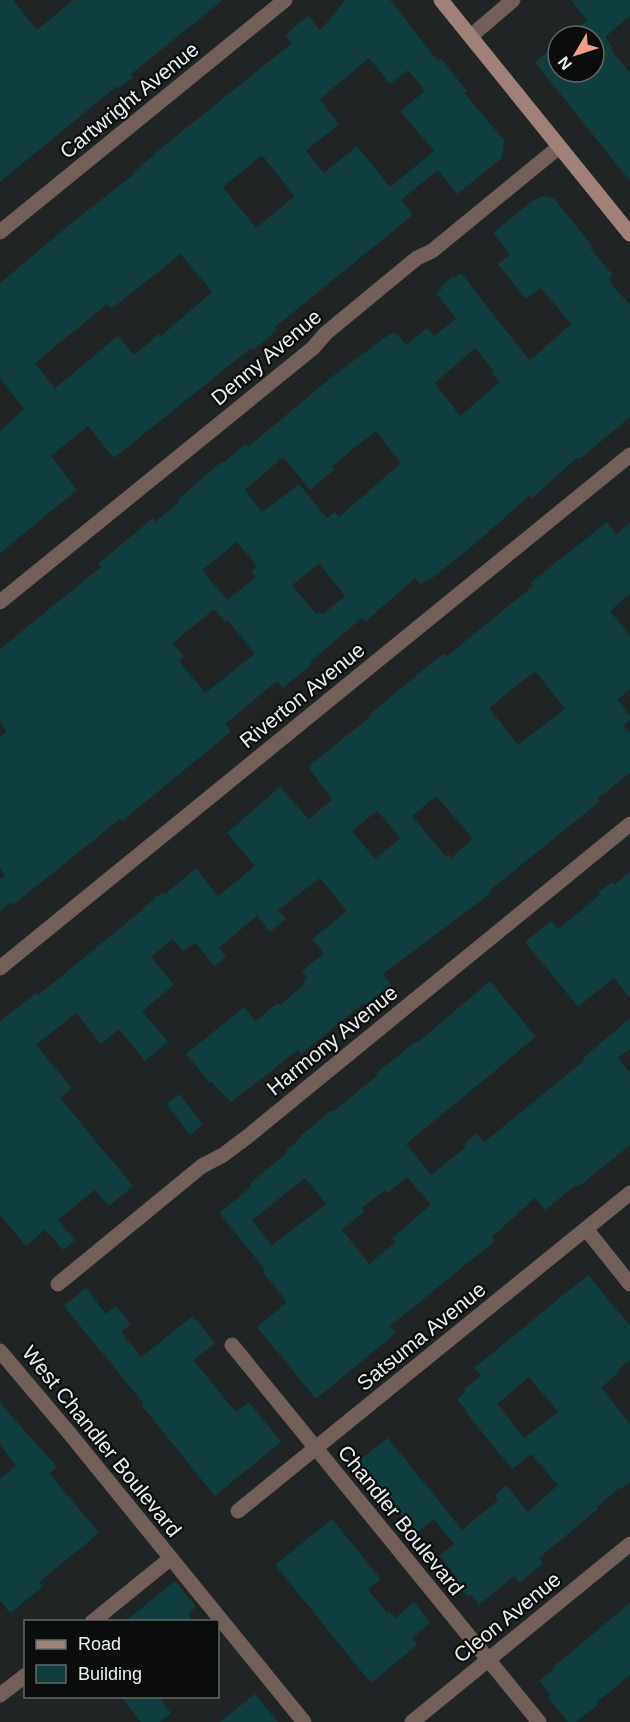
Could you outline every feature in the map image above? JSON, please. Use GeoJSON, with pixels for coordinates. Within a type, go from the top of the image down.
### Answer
{"type":"FeatureCollection","features":[{"type":"Feature","properties":{"kind":"main road"},"geometry":{"type":"LineString","coordinates":[[441,0],[630,234]]}},
{"type":"Feature","properties":{"kind":"street","name":"Cartwright Avenue"},"geometry":{"type":"LineString","coordinates":[[0,232],[285,0]]}},
{"type":"Feature","properties":{"kind":"street"},"geometry":{"type":"LineString","coordinates":[[471,36],[513,0]]}},
{"type":"Feature","properties":{"kind":"street","name":"Denny Avenue"},"geometry":{"type":"LineString","coordinates":[[0,602],[313,348],[326,333],[417,258],[432,251],[559,147]]}},
{"type":"Feature","properties":{"kind":"street","name":"Riverton Avenue"},"geometry":{"type":"LineString","coordinates":[[0,968],[630,455]]}},
{"type":"Feature","properties":{"kind":"street","name":"Harmony Avenue"},"geometry":{"type":"LineString","coordinates":[[58,1284],[202,1166],[223,1155],[247,1137],[630,824]]}},
{"type":"Feature","properties":{"kind":"street","name":"Satsuma Avenue"},"geometry":{"type":"LineString","coordinates":[[238,1512],[630,1193]]}},
{"type":"Feature","properties":{"kind":"street"},"geometry":{"type":"LineString","coordinates":[[586,1229],[630,1284]]}},
{"type":"Feature","properties":{"kind":"street","name":"Chandler Boulevard"},"geometry":{"type":"LineString","coordinates":[[231,1345],[539,1722]]}},
{"type":"Feature","properties":{"kind":"street","name":"West Chandler Boulevard"},"geometry":{"type":"LineString","coordinates":[[0,1351],[171,1558]]}},
{"type":"Feature","properties":{"kind":"street","name":"Cleon Avenue"},"geometry":{"type":"LineString","coordinates":[[411,1722],[630,1544]]}},
{"type":"Feature","properties":{"kind":"street"},"geometry":{"type":"LineString","coordinates":[[94,1620],[171,1558],[304,1722]]}},
{"type":"Feature","properties":{"kind":"street"},"geometry":{"type":"LineString","coordinates":[[0,1695],[24,1677]]}},
{"type":"Feature","properties":{"kind":"building"},"geometry":{"type":"Polygon","coordinates":[[[0,0],[13,0],[37,30],[73,0],[223,0],[131,74],[133,77],[119,88],[117,86],[0,182],[0,0]]]}},
{"type":"Feature","properties":{"kind":"building"},"geometry":{"type":"Polygon","coordinates":[[[345,0],[390,0],[438,61],[441,58],[467,91],[464,93],[504,140],[502,158],[457,194],[438,170],[401,200],[413,215],[275,327],[277,330],[253,350],[251,348],[114,458],[88,426],[51,456],[77,490],[0,553],[0,431],[24,409],[0,379],[0,283],[133,175],[165,145],[292,43],[285,35],[307,17],[320,31],[345,0]],[[369,58],[320,99],[339,124],[306,151],[324,173],[357,146],[390,187],[434,151],[400,111],[425,91],[408,70],[390,84],[369,58]],[[262,155],[223,187],[256,228],[295,196],[262,155]],[[181,254],[111,309],[107,304],[35,363],[55,388],[118,336],[134,355],[159,334],[161,336],[212,292],[181,254]]]}},
{"type":"Feature","properties":{"kind":"building"},"geometry":{"type":"Polygon","coordinates":[[[571,0],[630,0],[630,16],[606,36],[606,24],[582,24],[587,20],[571,0]]]}},
{"type":"Feature","properties":{"kind":"building"},"geometry":{"type":"Polygon","coordinates":[[[606,38],[613,48],[611,50],[630,73],[630,181],[553,84],[606,84],[606,38]]]}},
{"type":"Feature","properties":{"kind":"building"},"geometry":{"type":"Polygon","coordinates":[[[546,53],[546,76],[535,62],[546,53]]]}},
{"type":"Feature","properties":{"kind":"building"},"geometry":{"type":"Polygon","coordinates":[[[544,196],[553,198],[557,202],[592,246],[590,248],[613,275],[609,278],[612,285],[630,305],[630,417],[580,459],[578,457],[532,498],[529,496],[430,580],[428,579],[421,585],[415,578],[365,622],[362,618],[283,688],[277,681],[225,724],[231,732],[122,821],[120,819],[13,905],[11,902],[0,911],[0,879],[5,875],[0,868],[0,737],[7,732],[0,723],[0,649],[101,567],[99,563],[153,518],[155,522],[178,503],[183,495],[222,461],[223,463],[246,444],[248,447],[333,376],[387,336],[397,334],[406,345],[427,328],[434,336],[456,319],[436,293],[454,276],[455,278],[461,273],[529,360],[535,356],[571,324],[541,288],[526,299],[498,264],[510,255],[493,233],[533,200],[544,196]],[[475,348],[435,383],[460,416],[500,382],[475,348]],[[376,431],[332,466],[335,469],[310,490],[283,457],[245,490],[262,512],[299,484],[327,518],[335,512],[339,517],[401,463],[376,431]],[[237,542],[202,570],[227,600],[256,577],[251,571],[257,566],[237,542]],[[319,564],[292,585],[316,614],[319,612],[322,615],[345,596],[319,564]],[[214,609],[173,643],[184,656],[179,661],[205,693],[255,654],[228,620],[225,622],[214,609]]]}},
{"type":"Feature","properties":{"kind":"building"},"geometry":{"type":"Polygon","coordinates":[[[607,522],[617,534],[630,523],[630,594],[610,611],[630,636],[630,689],[617,700],[630,716],[630,720],[624,726],[630,733],[630,773],[598,798],[600,801],[488,892],[490,894],[383,974],[391,985],[365,1005],[364,1003],[301,1054],[298,1050],[231,1102],[212,1082],[210,1083],[186,1054],[244,1007],[255,1021],[278,1003],[280,1005],[305,984],[303,981],[307,978],[302,971],[324,953],[312,939],[347,911],[320,878],[278,910],[286,919],[270,932],[257,916],[219,948],[226,957],[214,966],[196,943],[183,951],[173,939],[151,957],[174,985],[142,1011],[168,1042],[145,1061],[119,1029],[101,1044],[76,1013],[36,1045],[72,1088],[60,1098],[133,1186],[109,1206],[95,1190],[58,1220],[75,1240],[63,1250],[45,1230],[26,1246],[0,1215],[0,1021],[36,993],[38,995],[157,896],[163,893],[164,895],[196,868],[218,896],[255,866],[227,833],[280,787],[309,819],[332,800],[308,767],[423,670],[443,654],[447,656],[533,586],[530,583],[607,522]],[[535,671],[489,708],[518,745],[565,709],[535,671]],[[436,796],[412,816],[446,857],[449,855],[451,858],[473,839],[436,796]],[[377,811],[352,831],[375,859],[401,838],[377,811]]]}},
{"type":"Feature","properties":{"kind":"building"},"geometry":{"type":"Polygon","coordinates":[[[630,872],[630,998],[614,978],[578,1007],[525,942],[551,921],[558,929],[600,895],[598,893],[612,882],[614,885],[630,872]]]}},
{"type":"Feature","properties":{"kind":"building"},"geometry":{"type":"Polygon","coordinates":[[[490,981],[536,1037],[406,1144],[431,1175],[466,1147],[464,1144],[477,1133],[484,1142],[584,1061],[582,1059],[630,1018],[630,1049],[618,1058],[630,1073],[630,1145],[545,1210],[535,1198],[492,1237],[495,1241],[390,1326],[396,1333],[316,1399],[257,1327],[287,1302],[263,1272],[265,1270],[219,1213],[251,1187],[249,1184],[288,1152],[286,1150],[302,1137],[300,1136],[378,1075],[376,1073],[417,1043],[490,981]],[[407,1177],[387,1193],[385,1190],[362,1208],[365,1211],[342,1230],[369,1264],[396,1242],[392,1238],[431,1205],[407,1177]],[[305,1178],[252,1220],[272,1245],[326,1204],[305,1178]]]}},
{"type":"Feature","properties":{"kind":"building"},"geometry":{"type":"Polygon","coordinates":[[[179,1094],[203,1124],[190,1135],[166,1104],[179,1094]]]}},
{"type":"Feature","properties":{"kind":"building"},"geometry":{"type":"Polygon","coordinates":[[[588,1275],[630,1326],[630,1360],[601,1388],[630,1424],[630,1482],[621,1489],[620,1487],[597,1507],[598,1509],[539,1558],[543,1563],[520,1583],[514,1576],[479,1605],[472,1595],[467,1596],[456,1581],[458,1579],[439,1555],[454,1544],[434,1519],[416,1533],[358,1461],[388,1438],[462,1530],[498,1500],[495,1495],[506,1485],[528,1512],[558,1485],[531,1454],[512,1469],[465,1411],[457,1399],[466,1392],[464,1389],[481,1376],[474,1368],[588,1275]],[[529,1377],[497,1404],[524,1438],[558,1412],[529,1377]]]}},
{"type":"Feature","properties":{"kind":"building"},"geometry":{"type":"Polygon","coordinates":[[[86,1288],[106,1314],[116,1306],[131,1324],[121,1332],[141,1357],[193,1316],[215,1343],[193,1360],[236,1412],[249,1402],[281,1442],[215,1496],[64,1306],[86,1288]]]}},
{"type":"Feature","properties":{"kind":"building"},"geometry":{"type":"Polygon","coordinates":[[[0,1403],[57,1467],[49,1473],[99,1533],[39,1582],[43,1587],[10,1613],[0,1601],[0,1479],[16,1466],[0,1445],[0,1403]]]}},
{"type":"Feature","properties":{"kind":"building"},"geometry":{"type":"Polygon","coordinates":[[[332,1519],[381,1579],[368,1589],[387,1613],[389,1611],[395,1618],[414,1602],[430,1623],[412,1638],[417,1645],[371,1683],[275,1565],[332,1519]]]}},
{"type":"Feature","properties":{"kind":"building"},"geometry":{"type":"Polygon","coordinates":[[[175,1581],[196,1607],[188,1614],[192,1620],[126,1620],[175,1581]]]}},
{"type":"Feature","properties":{"kind":"building"},"geometry":{"type":"Polygon","coordinates":[[[630,1603],[630,1675],[576,1722],[568,1722],[548,1697],[551,1695],[539,1681],[630,1603]]]}},
{"type":"Feature","properties":{"kind":"building"},"geometry":{"type":"Polygon","coordinates":[[[255,1694],[278,1722],[220,1722],[255,1694]]]}},
{"type":"Feature","properties":{"kind":"building"},"geometry":{"type":"Polygon","coordinates":[[[122,1698],[160,1698],[171,1713],[160,1722],[141,1722],[122,1698]]]}}]}
